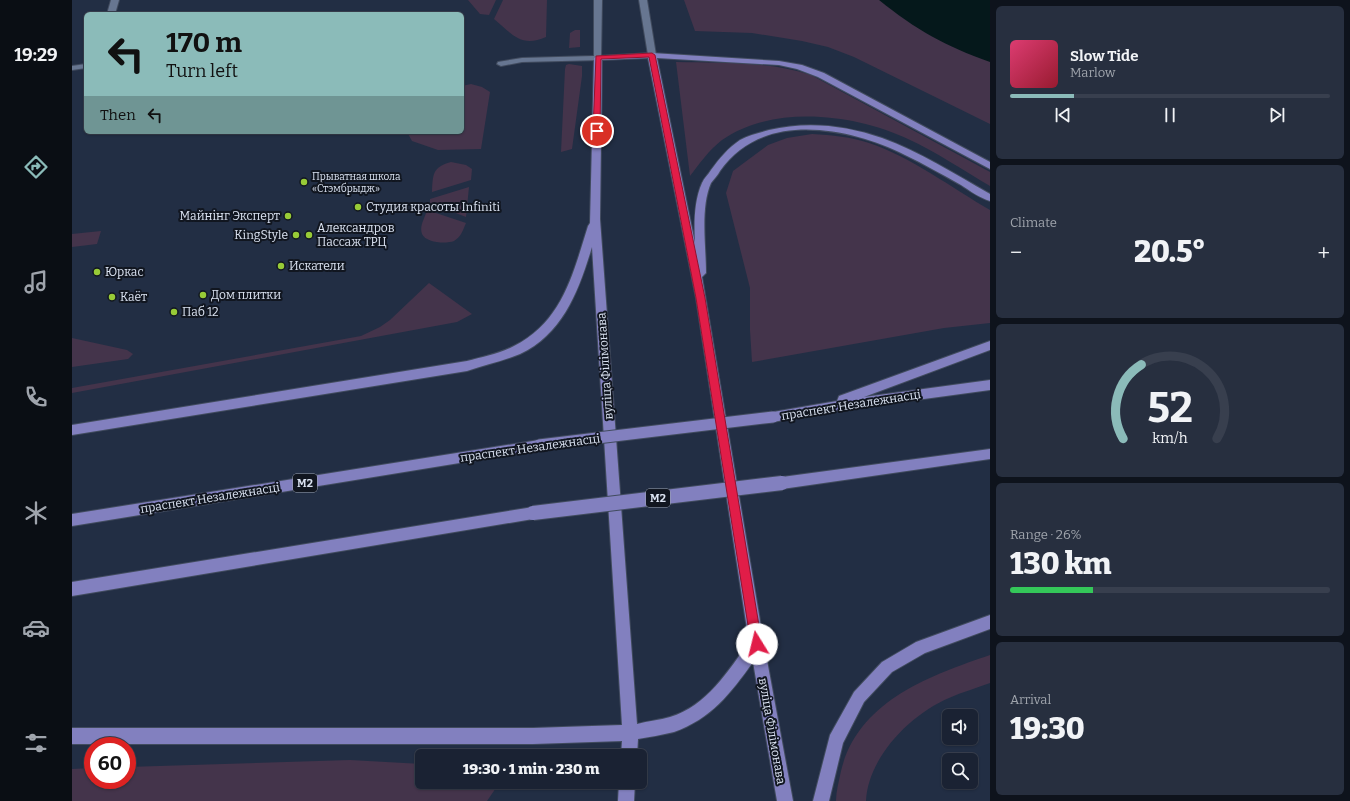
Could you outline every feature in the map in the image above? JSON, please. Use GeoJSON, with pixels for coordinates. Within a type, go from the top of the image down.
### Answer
{"type":"FeatureCollection","features":[{"type":"Feature","properties":{"kind":"main road"},"geometry":{"type":"LineString","coordinates":[[598,58],[652,55],[749,60],[799,67],[821,75],[990,166]]}},
{"type":"Feature","properties":{"kind":"main road","name":"вуліца Філімонава"},"geometry":{"type":"LineString","coordinates":[[652,55],[700,298],[757,644],[785,801]]}},
{"type":"Feature","properties":{"kind":"main road","name":"вуліца Філімонава"},"geometry":{"type":"LineString","coordinates":[[598,58],[595,219],[630,733],[629,749]]}},
{"type":"Feature","properties":{"kind":"main road"},"geometry":{"type":"LineString","coordinates":[[700,298],[701,209],[706,184],[722,159],[735,147],[748,139],[767,133],[812,126],[837,129],[860,135],[911,153],[990,198]]}},
{"type":"Feature","properties":{"kind":"main road"},"geometry":{"type":"LineString","coordinates":[[72,430],[467,366],[516,350],[535,339],[560,313],[575,282],[595,219]]}},
{"type":"Feature","properties":{"kind":"main road"},"geometry":{"type":"LineString","coordinates":[[822,408],[990,345]]}},
{"type":"Feature","properties":{"kind":"main road","name":"праспект Незалежнасці"},"geometry":{"type":"LineString","coordinates":[[72,520],[539,445],[773,417],[822,408],[990,384]]}},
{"type":"Feature","properties":{"kind":"main road","name":"М2"},"geometry":{"type":"LineString","coordinates":[[72,589],[533,513],[782,483],[990,454]]}},
{"type":"Feature","properties":{"kind":"main road"},"geometry":{"type":"LineString","coordinates":[[820,801],[836,741],[859,697],[887,667],[921,647],[990,622]]}},
{"type":"Feature","properties":{"kind":"main road"},"geometry":{"type":"LineString","coordinates":[[72,736],[533,736],[630,733],[672,724],[701,710],[726,687],[757,644]]}},
{"type":"Feature","properties":{"kind":"main road"},"geometry":{"type":"LineString","coordinates":[[626,801],[627,789]]}},
{"type":"Feature","properties":{"kind":"street"},"geometry":{"type":"LineString","coordinates":[[111,12],[115,0]]}},
{"type":"Feature","properties":{"kind":"street","name":"вуліца Філімонава"},"geometry":{"type":"LineString","coordinates":[[598,0],[598,58]]}},
{"type":"Feature","properties":{"kind":"street","name":"вуліца Філімонава"},"geometry":{"type":"LineString","coordinates":[[643,0],[652,55]]}},
{"type":"Feature","properties":{"kind":"street"},"geometry":{"type":"LineString","coordinates":[[501,64],[522,60],[598,58]]}},
{"type":"Feature","properties":{"kind":"street"},"geometry":{"type":"LineString","coordinates":[[72,68],[84,66]]}},
{"type":"Feature","properties":{"kind":"shaded area"},"geometry":{"type":"Polygon","coordinates":[[[468,0],[496,0],[489,15],[480,14],[468,0]]]}},
{"type":"Feature","properties":{"kind":"shaded area"},"geometry":{"type":"Polygon","coordinates":[[[503,0],[547,0],[546,37],[530,41],[523,40],[517,38],[506,30],[494,19],[503,0]]]}},
{"type":"Feature","properties":{"kind":"shaded area"},"geometry":{"type":"Polygon","coordinates":[[[684,0],[990,0],[990,124],[854,57],[828,47],[752,33],[695,31],[684,0]]]}},
{"type":"Feature","properties":{"kind":"shaded area"},"geometry":{"type":"Polygon","coordinates":[[[879,0],[990,0],[990,62],[959,50],[919,29],[879,0]]]}},
{"type":"Feature","properties":{"kind":"shaded area"},"geometry":{"type":"Polygon","coordinates":[[[575,30],[580,30],[580,47],[569,48],[570,33],[575,30]]]}},
{"type":"Feature","properties":{"kind":"shaded area"},"geometry":{"type":"Polygon","coordinates":[[[676,62],[762,65],[795,70],[811,75],[990,172],[990,186],[929,150],[887,130],[839,119],[814,117],[789,117],[765,121],[742,129],[717,144],[690,176],[676,62]]]}},
{"type":"Feature","properties":{"kind":"shaded area"},"geometry":{"type":"Polygon","coordinates":[[[566,65],[582,66],[582,76],[572,149],[561,152],[565,69],[566,65]]]}},
{"type":"Feature","properties":{"kind":"shaded area"},"geometry":{"type":"Polygon","coordinates":[[[471,84],[482,87],[490,92],[481,149],[438,150],[412,141],[408,134],[464,134],[464,86],[471,84]]]}},
{"type":"Feature","properties":{"kind":"shaded area"},"geometry":{"type":"Polygon","coordinates":[[[812,134],[855,139],[885,149],[916,165],[990,210],[990,323],[944,328],[752,362],[750,288],[726,193],[733,171],[768,145],[787,138],[812,134]]]}},
{"type":"Feature","properties":{"kind":"shaded area"},"geometry":{"type":"Polygon","coordinates":[[[451,162],[466,165],[472,169],[471,180],[432,192],[433,176],[435,172],[440,166],[451,162]]]}},
{"type":"Feature","properties":{"kind":"shaded area"},"geometry":{"type":"Polygon","coordinates":[[[469,187],[466,217],[430,203],[430,199],[469,187]]]}},
{"type":"Feature","properties":{"kind":"shaded area"},"geometry":{"type":"Polygon","coordinates":[[[427,210],[466,223],[462,233],[454,241],[446,242],[432,241],[424,237],[421,228],[427,210]]]}},
{"type":"Feature","properties":{"kind":"shaded area"},"geometry":{"type":"Polygon","coordinates":[[[101,231],[97,244],[72,247],[72,234],[101,231]]]}},
{"type":"Feature","properties":{"kind":"shaded area"},"geometry":{"type":"Polygon","coordinates":[[[429,283],[472,314],[457,322],[72,393],[72,388],[361,336],[380,327],[390,320],[429,283]]]}},
{"type":"Feature","properties":{"kind":"shaded area"},"geometry":{"type":"Polygon","coordinates":[[[72,338],[127,350],[133,354],[128,359],[72,367],[72,338]]]}},
{"type":"Feature","properties":{"kind":"shaded area"},"geometry":{"type":"Polygon","coordinates":[[[990,655],[990,683],[954,696],[935,705],[920,715],[894,739],[883,753],[874,769],[866,801],[836,801],[841,771],[850,747],[863,726],[880,709],[899,695],[921,682],[943,672],[990,655]]]}},
{"type":"Feature","properties":{"kind":"shaded area"},"geometry":{"type":"Polygon","coordinates":[[[350,760],[415,764],[415,789],[495,789],[487,801],[72,801],[72,769],[84,768],[84,789],[136,789],[136,767],[350,760]]]}},
{"type":"Feature","properties":{"kind":"place","name":"Прыватная школа «Стэмбрыдж»"},"geometry":{"type":"Point","coordinates":[304,182]}},
{"type":"Feature","properties":{"kind":"place","name":"Студия красоты Infiniti"},"geometry":{"type":"Point","coordinates":[358,207]}},
{"type":"Feature","properties":{"kind":"place","name":"Майнінг Эксперт"},"geometry":{"type":"Point","coordinates":[288,216]}},
{"type":"Feature","properties":{"kind":"place","name":"KingStyle"},"geometry":{"type":"Point","coordinates":[296,235]}},
{"type":"Feature","properties":{"kind":"place","name":"Александров Пассаж ТРЦ"},"geometry":{"type":"Point","coordinates":[309,235]}},
{"type":"Feature","properties":{"kind":"place","name":"Искатели"},"geometry":{"type":"Point","coordinates":[281,266]}},
{"type":"Feature","properties":{"kind":"place","name":"Юркас"},"geometry":{"type":"Point","coordinates":[97,272]}},
{"type":"Feature","properties":{"kind":"place","name":"Дом плитки"},"geometry":{"type":"Point","coordinates":[203,295]}},
{"type":"Feature","properties":{"kind":"place","name":"Каёт"},"geometry":{"type":"Point","coordinates":[112,297]}},
{"type":"Feature","properties":{"kind":"place","name":"Паб 12"},"geometry":{"type":"Point","coordinates":[174,312]}},
{"type":"Feature","properties":{"kind":"route"},"geometry":{"type":"LineString","coordinates":[[597,131],[598,58],[652,55],[700,298],[757,644]]}}]}
